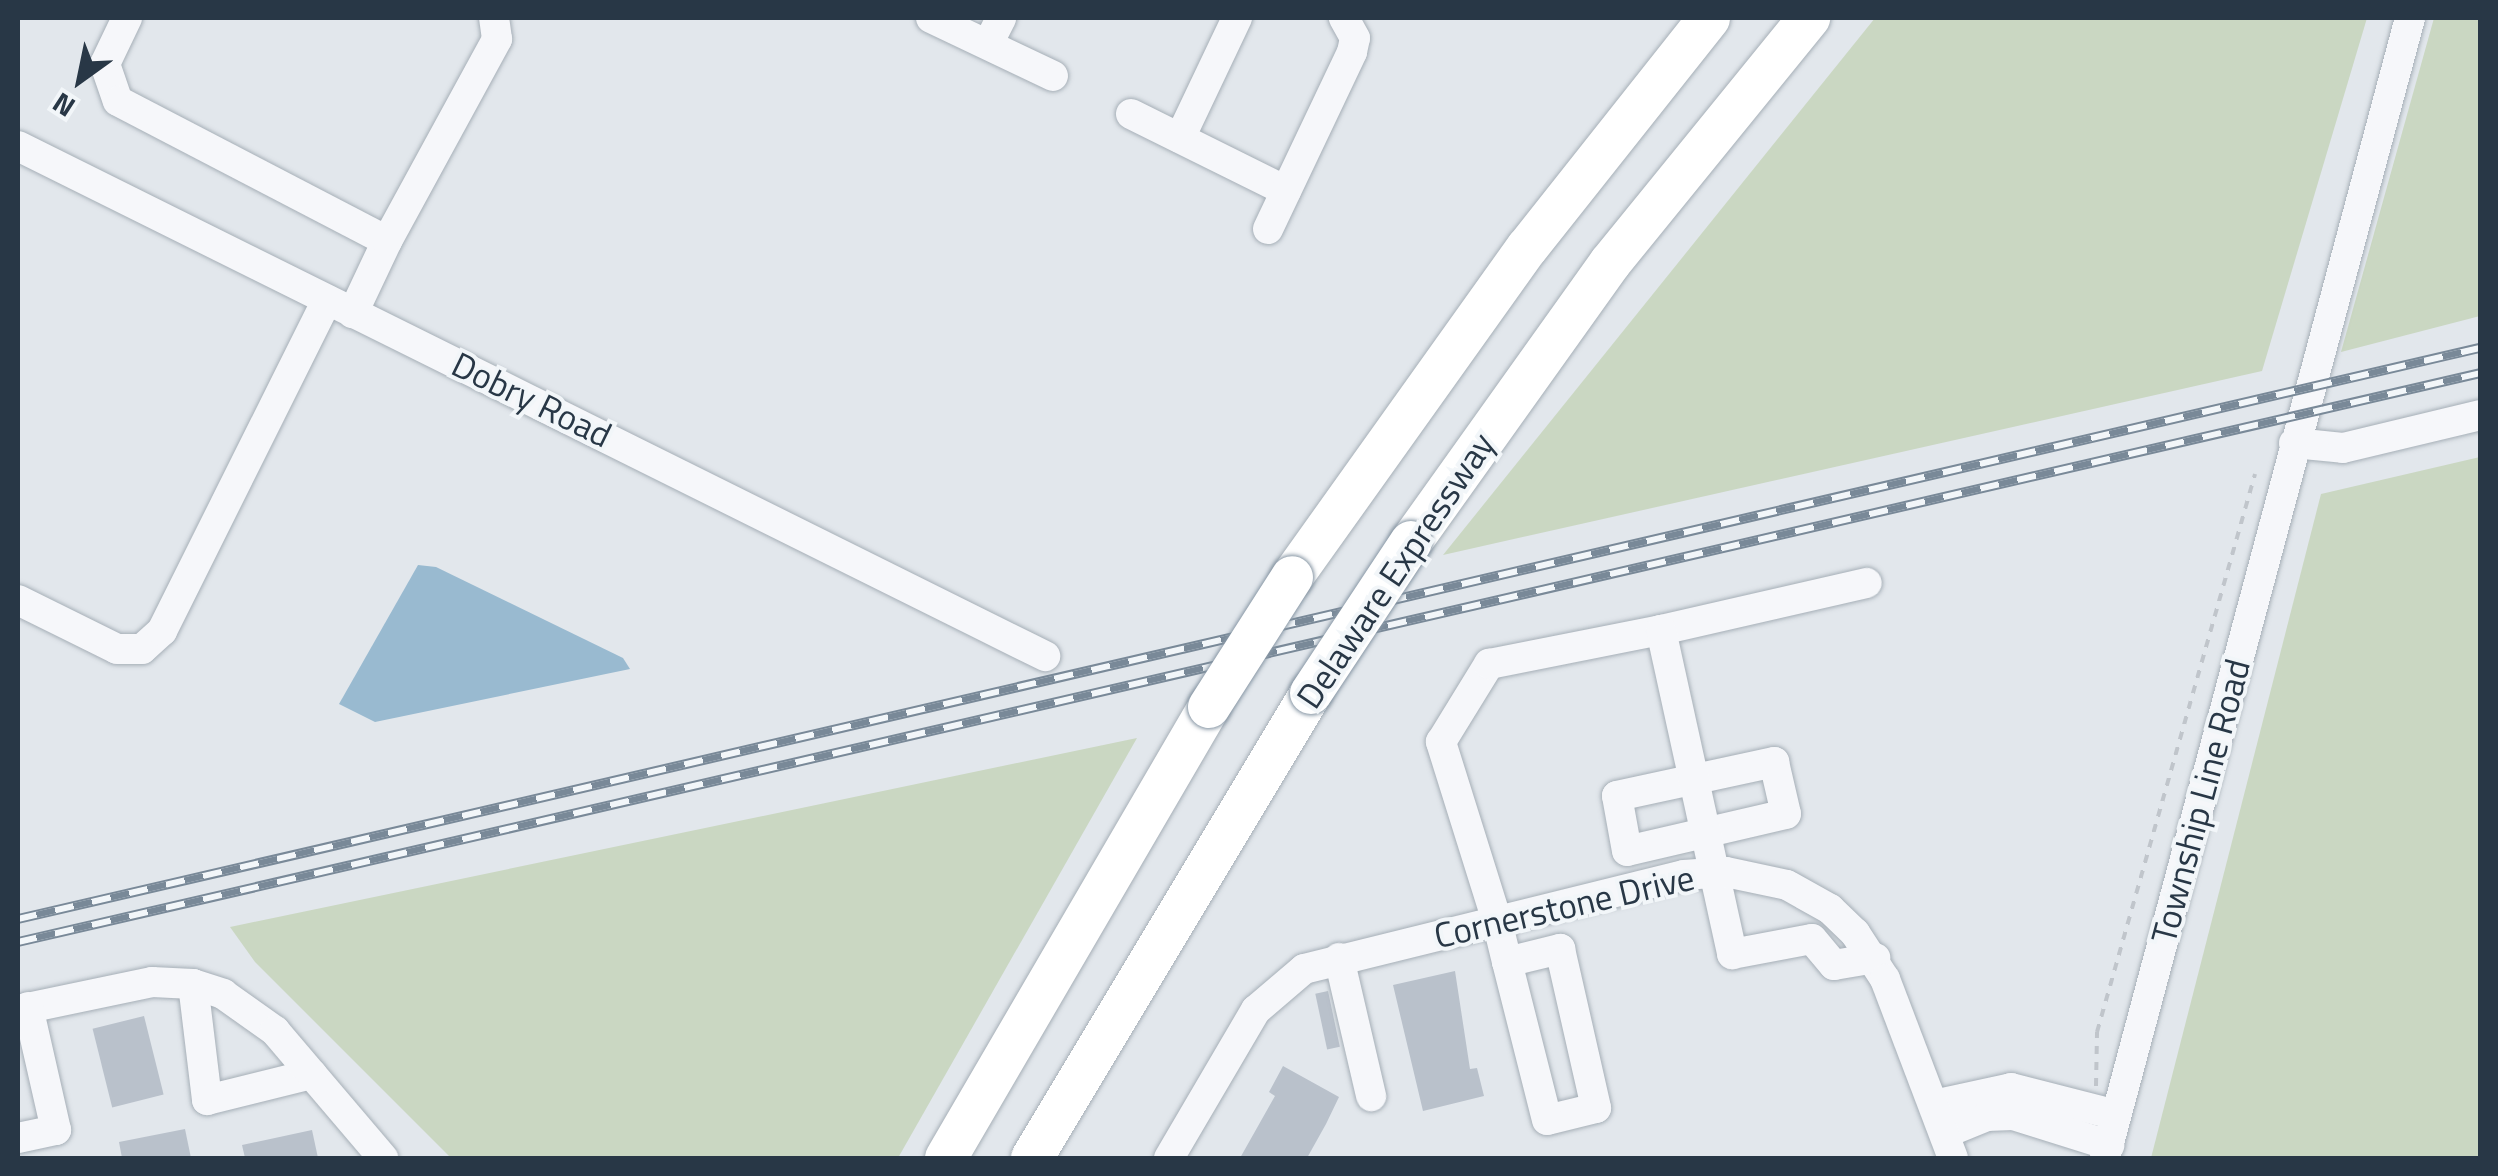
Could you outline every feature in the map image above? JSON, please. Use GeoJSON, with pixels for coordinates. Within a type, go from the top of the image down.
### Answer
{"type":"FeatureCollection","features":[{"type":"Feature","properties":{"kind":"highway"},"geometry":{"type":"LineString","coordinates":[[946,1158],[1209,707],[1292,577],[1527,248],[1709,18]]}},
{"type":"Feature","properties":{"kind":"highway","name":"Delaware Expressway"},"geometry":{"type":"LineString","coordinates":[[1032,1158],[1312,693],[1411,542],[1610,263],[1809,18]]}},
{"type":"Feature","properties":{"kind":"street"},"geometry":{"type":"LineString","coordinates":[[127,18],[105,64],[118,101],[387,241]]}},
{"type":"Feature","properties":{"kind":"street"},"geometry":{"type":"LineString","coordinates":[[18,600],[117,649],[142,649],[162,631],[340,306],[387,241],[497,39],[494,18]]}},
{"type":"Feature","properties":{"kind":"street"},"geometry":{"type":"LineString","coordinates":[[932,18],[995,31],[1053,76]]}},
{"type":"Feature","properties":{"kind":"street"},"geometry":{"type":"LineString","coordinates":[[1180,138],[1237,18]]}},
{"type":"Feature","properties":{"kind":"street"},"geometry":{"type":"LineString","coordinates":[[1268,228],[1352,52],[1355,38],[1344,18]]}},
{"type":"Feature","properties":{"kind":"street","name":"Township Line Road"},"geometry":{"type":"LineString","coordinates":[[2107,1152],[2104,1112],[2410,18]]}},
{"type":"Feature","properties":{"kind":"street"},"geometry":{"type":"LineString","coordinates":[[1131,114],[1286,191]]}},
{"type":"Feature","properties":{"kind":"street","name":"Dobry Road"},"geometry":{"type":"LineString","coordinates":[[18,146],[1045,656]]}},
{"type":"Feature","properties":{"kind":"street"},"geometry":{"type":"LineString","coordinates":[[2294,442],[2343,448],[2480,415]]}},
{"type":"Feature","properties":{"kind":"street"},"geometry":{"type":"LineString","coordinates":[[1508,962],[1560,949],[1596,1108],[1547,1120],[1497,921],[1441,742],[1489,664],[1867,583]]}},
{"type":"Feature","properties":{"kind":"street"},"geometry":{"type":"LineString","coordinates":[[1661,630],[1732,954],[1812,940],[1834,965],[1874,958]]}},
{"type":"Feature","properties":{"kind":"street"},"geometry":{"type":"LineString","coordinates":[[1774,762],[1786,814],[1704,835],[1628,851],[1617,796],[1774,762]]}},
{"type":"Feature","properties":{"kind":"street","name":"Cornerstone Drive"},"geometry":{"type":"LineString","coordinates":[[1169,1158],[1256,1010],[1294,975],[1339,958],[1712,873],[1755,875],[1814,898],[1874,958],[1944,1132]]}},
{"type":"Feature","properties":{"kind":"street"},"geometry":{"type":"LineString","coordinates":[[1339,958],[1371,1096]]}},
{"type":"Feature","properties":{"kind":"street"},"geometry":{"type":"LineString","coordinates":[[18,1138],[56,1130],[23,1008],[152,982],[194,984],[251,1010],[383,1158]]}},
{"type":"Feature","properties":{"kind":"street"},"geometry":{"type":"LineString","coordinates":[[194,984],[208,1100],[312,1074]]}},
{"type":"Feature","properties":{"kind":"street"},"geometry":{"type":"LineString","coordinates":[[1944,1132],[2010,1088],[2104,1112]]}},
{"type":"Feature","properties":{"kind":"street"},"geometry":{"type":"LineString","coordinates":[[1944,1132],[1988,1116],[2013,1115],[2107,1152]]}},
{"type":"Feature","properties":{"kind":"path"},"geometry":{"type":"LineString","coordinates":[[2104,1112],[2098,1032],[2255,474]]}},
{"type":"Feature","properties":{"kind":"green space"},"geometry":{"type":"Polygon","coordinates":[[[1875,18],[2367,18],[2262,371],[1443,555],[1875,18]]]}},
{"type":"Feature","properties":{"kind":"green space"},"geometry":{"type":"Polygon","coordinates":[[[2434,18],[2480,18],[2480,316],[2341,352],[2434,18]]]}},
{"type":"Feature","properties":{"kind":"green space"},"geometry":{"type":"Polygon","coordinates":[[[2480,457],[2480,1158],[2151,1158],[2321,494],[2480,457]]]}},
{"type":"Feature","properties":{"kind":"green space"},"geometry":{"type":"Polygon","coordinates":[[[1137,738],[898,1158],[451,1158],[255,962],[230,927],[1137,738]]]}},
{"type":"Feature","properties":{"kind":"water"},"geometry":{"type":"Polygon","coordinates":[[[418,565],[436,567],[623,658],[630,669],[375,722],[339,704],[418,565]]]}},
{"type":"Feature","properties":{"kind":"building"},"geometry":{"type":"Polygon","coordinates":[[[1455,971],[1470,1069],[1477,1068],[1484,1096],[1423,1111],[1393,985],[1455,971]]]}},
{"type":"Feature","properties":{"kind":"building"},"geometry":{"type":"Polygon","coordinates":[[[1328,991],[1340,1047],[1327,1049],[1315,994],[1328,991]]]}},
{"type":"Feature","properties":{"kind":"building"},"geometry":{"type":"Polygon","coordinates":[[[144,1016],[164,1095],[112,1107],[93,1029],[144,1016]]]}},
{"type":"Feature","properties":{"kind":"building"},"geometry":{"type":"Polygon","coordinates":[[[1283,1066],[1339,1097],[1307,1158],[1240,1158],[1275,1096],[1269,1092],[1283,1066]]]}},
{"type":"Feature","properties":{"kind":"building"},"geometry":{"type":"Polygon","coordinates":[[[185,1129],[191,1158],[122,1158],[119,1142],[185,1129]]]}},
{"type":"Feature","properties":{"kind":"building"},"geometry":{"type":"Polygon","coordinates":[[[312,1130],[318,1158],[245,1158],[242,1145],[312,1130]]]}},
{"type":"Feature","properties":{"kind":"railway"},"geometry":{"type":"LineString","coordinates":[[18,919],[2480,348]]}},
{"type":"Feature","properties":{"kind":"railway"},"geometry":{"type":"LineString","coordinates":[[18,942],[2480,373]]}}]}
